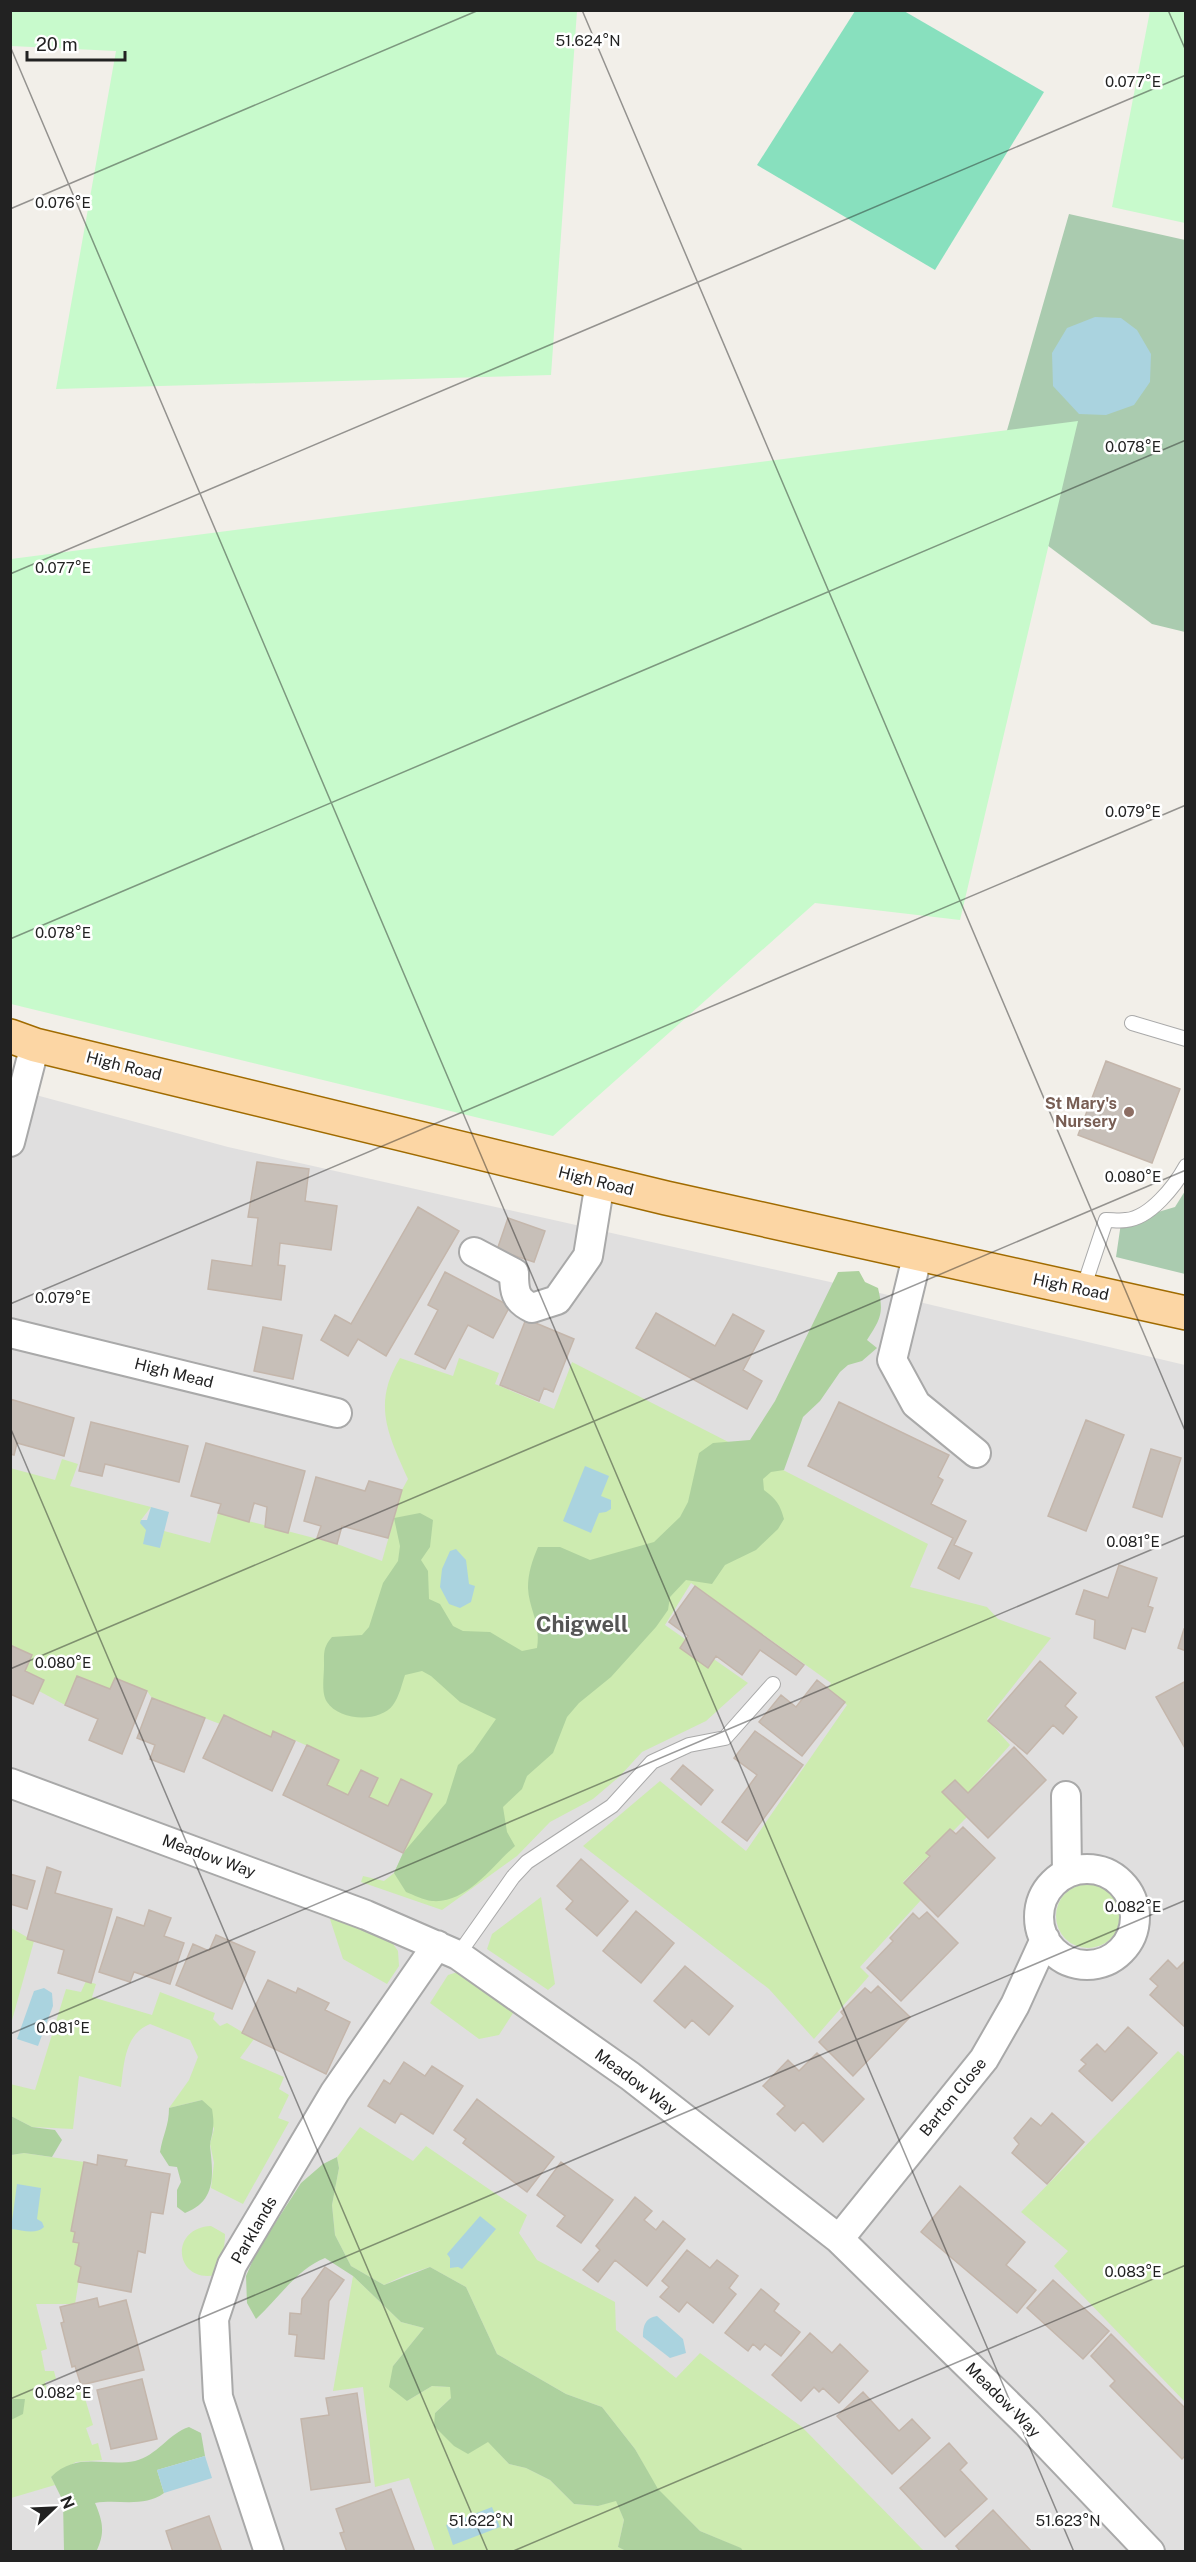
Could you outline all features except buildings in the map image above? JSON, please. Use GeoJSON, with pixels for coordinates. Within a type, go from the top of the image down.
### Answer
{"type":"FeatureCollection","features":[{"type":"Feature","properties":{"kind":"main road","name":"High Road"},"geometry":{"type":"LineString","coordinates":[[22,1040],[600,1182],[1185,1313]]}},
{"type":"Feature","properties":{"kind":"street"},"geometry":{"type":"LineString","coordinates":[[10,1142],[22,1040]]}},
{"type":"Feature","properties":{"kind":"street"},"geometry":{"type":"LineString","coordinates":[[475,1251],[514,1273],[514,1291],[520,1302],[532,1308],[556,1300],[588,1256],[600,1182]]}},
{"type":"Feature","properties":{"kind":"street"},"geometry":{"type":"LineString","coordinates":[[918,1253],[892,1360],[916,1404],[976,1453]]}},
{"type":"Feature","properties":{"kind":"street","name":"High Mead"},"geometry":{"type":"LineString","coordinates":[[10,1333],[337,1413]]}},
{"type":"Feature","properties":{"kind":"street","name":"Meadow Way"},"geometry":{"type":"LineString","coordinates":[[10,1783],[366,1915],[447,1950],[630,2076],[839,2239],[1027,2423],[1150,2552]]}},
{"type":"Feature","properties":{"kind":"street"},"geometry":{"type":"LineString","coordinates":[[1066,1796],[1066,1874]]}},
{"type":"Feature","properties":{"kind":"street"},"geometry":{"type":"LineString","coordinates":[[1083,1869],[1099,1870],[1114,1877],[1126,1889],[1134,1903],[1136,1920],[1132,1936],[1116,1955],[1095,1965],[1080,1965],[1066,1960],[1054,1951],[1045,1939],[1040,1925],[1040,1910],[1044,1895],[1053,1883],[1066,1874],[1083,1869]]}},
{"type":"Feature","properties":{"kind":"street","name":"Barton Close"},"geometry":{"type":"LineString","coordinates":[[839,2239],[984,2059],[1016,2005],[1045,1939]]}},
{"type":"Feature","properties":{"kind":"street","name":"Parklands"},"geometry":{"type":"LineString","coordinates":[[269,2552],[218,2397],[214,2319],[232,2265],[335,2092],[447,1950]]}},
{"type":"Feature","properties":{"kind":"lane"},"geometry":{"type":"LineString","coordinates":[[1132,1023],[1185,1039]]}},
{"type":"Feature","properties":{"kind":"lane"},"geometry":{"type":"LineString","coordinates":[[1083,1289],[1106,1220],[1127,1220],[1140,1216],[1174,1187],[1185,1166]]}},
{"type":"Feature","properties":{"kind":"lane"},"geometry":{"type":"LineString","coordinates":[[447,1950],[527,1862],[612,1806],[652,1762],[689,1745],[725,1738],[773,1684]]}},
{"type":"Feature","properties":{"kind":"shaded area"},"geometry":{"type":"Polygon","coordinates":[[[10,1088],[228,1147],[915,1301],[1185,1365],[1185,2551],[11,2551],[10,1088]]]}},
{"type":"Feature","properties":{"kind":"green space"},"geometry":{"type":"Polygon","coordinates":[[[11,10],[577,11],[551,375],[56,389],[116,51],[11,46],[11,10]]]}},
{"type":"Feature","properties":{"kind":"green space"},"geometry":{"type":"Polygon","coordinates":[[[855,11],[904,11],[1044,92],[935,270],[757,165],[855,11]]]}},
{"type":"Feature","properties":{"kind":"green space"},"geometry":{"type":"Polygon","coordinates":[[[1150,11],[1185,11],[1185,223],[1112,207],[1150,11]]]}},
{"type":"Feature","properties":{"kind":"green space"},"geometry":{"type":"Polygon","coordinates":[[[1069,214],[1185,240],[1185,632],[1152,624],[987,500],[1069,214]]]}},
{"type":"Feature","properties":{"kind":"green space"},"geometry":{"type":"Polygon","coordinates":[[[1078,421],[960,920],[815,903],[553,1136],[11,1004],[11,559],[1078,421]]]}},
{"type":"Feature","properties":{"kind":"green space"},"geometry":{"type":"Polygon","coordinates":[[[1185,1191],[1185,1274],[1116,1257],[1121,1223],[1175,1207],[1185,1191]]]}},
{"type":"Feature","properties":{"kind":"green space"},"geometry":{"type":"Polygon","coordinates":[[[859,1271],[865,1282],[878,1288],[881,1304],[880,1315],[867,1340],[877,1348],[862,1361],[848,1365],[840,1372],[820,1401],[803,1417],[784,1470],[771,1472],[763,1479],[764,1490],[777,1502],[784,1519],[778,1529],[756,1550],[725,1565],[712,1584],[686,1580],[670,1597],[668,1610],[656,1627],[611,1677],[579,1703],[567,1717],[553,1753],[527,1776],[522,1789],[503,1807],[507,1832],[515,1846],[488,1873],[468,1890],[445,1900],[422,1899],[406,1892],[394,1873],[403,1853],[446,1803],[458,1765],[473,1752],[496,1719],[460,1702],[431,1676],[422,1671],[405,1675],[395,1702],[387,1711],[379,1715],[350,1716],[341,1713],[327,1702],[323,1685],[326,1647],[332,1637],[362,1635],[369,1627],[383,1583],[398,1561],[400,1546],[394,1518],[420,1513],[433,1520],[430,1547],[421,1560],[428,1571],[429,1599],[440,1604],[453,1626],[463,1631],[490,1632],[522,1651],[537,1648],[536,1623],[528,1588],[531,1567],[538,1547],[560,1547],[590,1560],[654,1542],[680,1517],[688,1502],[699,1453],[713,1443],[750,1440],[775,1401],[838,1272],[859,1271]]]}},
{"type":"Feature","properties":{"kind":"green space"},"geometry":{"type":"Polygon","coordinates":[[[400,1358],[453,1376],[459,1358],[499,1373],[495,1384],[554,1409],[572,1362],[928,1544],[910,1587],[987,1607],[998,1619],[1051,1638],[987,1719],[1010,1745],[968,1793],[955,1780],[943,1792],[967,1817],[903,1882],[921,1900],[860,1967],[869,1976],[814,2039],[769,1989],[583,1846],[660,1781],[746,1851],[847,1705],[828,1688],[831,1683],[691,1583],[665,1625],[748,1683],[706,1721],[642,1752],[620,1776],[593,1799],[550,1822],[517,1856],[442,1910],[361,1882],[363,1876],[384,1881],[394,1873],[431,1794],[388,1806],[369,1797],[378,1778],[361,1770],[348,1795],[327,1785],[339,1760],[274,1731],[271,1737],[224,1715],[220,1724],[152,1698],[147,1691],[115,1678],[110,1689],[77,1676],[65,1705],[39,1691],[43,1679],[25,1671],[32,1655],[11,1645],[10,1468],[55,1480],[62,1459],[78,1464],[70,1486],[151,1507],[141,1520],[160,1548],[164,1531],[210,1543],[218,1513],[337,1544],[382,1561],[402,1490],[408,1479],[389,1433],[385,1405],[391,1375],[400,1358]]]}},
{"type":"Feature","properties":{"kind":"green space"},"geometry":{"type":"Polygon","coordinates":[[[1082,1884],[1094,1884],[1111,1893],[1118,1904],[1120,1916],[1118,1928],[1111,1939],[1094,1948],[1082,1948],[1070,1943],[1061,1934],[1056,1922],[1056,1910],[1061,1898],[1070,1889],[1082,1884]]]}},
{"type":"Feature","properties":{"kind":"green space"},"geometry":{"type":"Polygon","coordinates":[[[541,1897],[555,1984],[548,1990],[487,1949],[492,1934],[541,1897]]]}},
{"type":"Feature","properties":{"kind":"green space"},"geometry":{"type":"Polygon","coordinates":[[[330,1919],[337,1919],[391,1941],[398,1951],[399,1966],[387,1984],[343,1959],[330,1919]]]}},
{"type":"Feature","properties":{"kind":"green space"},"geometry":{"type":"Polygon","coordinates":[[[11,1928],[34,1941],[11,2024],[11,1928]]]}},
{"type":"Feature","properties":{"kind":"green space"},"geometry":{"type":"Polygon","coordinates":[[[461,1971],[515,2010],[499,2035],[479,2039],[430,2003],[448,1975],[461,1971]]]}},
{"type":"Feature","properties":{"kind":"green space"},"geometry":{"type":"Polygon","coordinates":[[[86,1981],[96,1984],[92,1997],[152,2015],[160,1992],[215,2013],[213,2019],[220,2026],[227,2023],[254,2039],[240,2058],[284,2077],[279,2089],[289,2095],[278,2118],[289,2122],[243,2204],[211,2188],[214,2163],[210,2144],[214,2129],[202,2100],[169,2108],[189,2080],[198,2057],[190,2040],[150,2024],[135,2035],[127,2050],[121,2087],[79,2076],[73,2129],[32,2127],[11,2116],[10,2084],[35,2090],[66,1989],[81,1992],[86,1981]]]}},
{"type":"Feature","properties":{"kind":"green space"},"geometry":{"type":"Polygon","coordinates":[[[1178,2051],[1186,2058],[1185,2402],[1054,2266],[1068,2251],[1021,2212],[1178,2051]]]}},
{"type":"Feature","properties":{"kind":"green space"},"geometry":{"type":"Polygon","coordinates":[[[202,2100],[212,2109],[213,2116],[210,2146],[211,2186],[203,2201],[185,2213],[177,2207],[177,2190],[181,2182],[177,2167],[169,2166],[160,2152],[169,2108],[202,2100]]]}},
{"type":"Feature","properties":{"kind":"green space"},"geometry":{"type":"Polygon","coordinates":[[[11,2116],[32,2127],[55,2130],[62,2140],[52,2157],[24,2153],[11,2155],[11,2116]]]}},
{"type":"Feature","properties":{"kind":"green space"},"geometry":{"type":"Polygon","coordinates":[[[360,2127],[413,2161],[426,2146],[527,2215],[519,2233],[537,2260],[615,2302],[616,2330],[676,2378],[700,2353],[802,2427],[924,2551],[743,2551],[700,2531],[657,2489],[635,2449],[602,2407],[566,2394],[497,2354],[466,2287],[430,2267],[384,2285],[351,2266],[335,2235],[332,2205],[339,2168],[337,2157],[360,2127]]]}},
{"type":"Feature","properties":{"kind":"green space"},"geometry":{"type":"Polygon","coordinates":[[[24,2153],[84,2162],[72,2231],[75,2232],[73,2242],[79,2243],[75,2264],[81,2267],[75,2304],[36,2304],[47,2349],[41,2351],[45,2371],[54,2371],[56,2379],[45,2382],[48,2393],[81,2385],[93,2425],[86,2428],[92,2445],[98,2443],[102,2460],[76,2462],[51,2477],[55,2485],[11,2498],[10,2420],[25,2399],[11,2399],[11,2155],[24,2153]]]}},
{"type":"Feature","properties":{"kind":"green space"},"geometry":{"type":"Polygon","coordinates":[[[337,2157],[339,2168],[332,2205],[335,2235],[351,2266],[384,2285],[430,2267],[466,2287],[497,2354],[566,2394],[602,2407],[635,2449],[658,2489],[700,2531],[741,2548],[743,2551],[626,2551],[618,2547],[624,2520],[616,2501],[598,2506],[574,2504],[550,2480],[526,2468],[509,2464],[488,2442],[468,2454],[454,2446],[434,2426],[435,2413],[451,2398],[450,2387],[432,2386],[407,2401],[389,2387],[393,2366],[424,2328],[401,2322],[353,2276],[325,2258],[306,2269],[256,2319],[247,2303],[246,2276],[256,2253],[301,2183],[323,2164],[337,2157]]]}},
{"type":"Feature","properties":{"kind":"green space"},"geometry":{"type":"Polygon","coordinates":[[[211,2226],[225,2234],[223,2250],[216,2275],[202,2276],[185,2264],[182,2255],[183,2245],[188,2236],[197,2229],[211,2226]]]}},
{"type":"Feature","properties":{"kind":"green space"},"geometry":{"type":"Polygon","coordinates":[[[353,2276],[401,2322],[424,2328],[393,2366],[407,2401],[432,2386],[451,2387],[451,2398],[435,2413],[488,2441],[509,2464],[526,2468],[550,2480],[574,2504],[598,2506],[616,2500],[624,2520],[618,2547],[626,2551],[435,2551],[409,2478],[375,2487],[363,2387],[333,2391],[353,2276]]]}},
{"type":"Feature","properties":{"kind":"green space"},"geometry":{"type":"Polygon","coordinates":[[[10,2399],[25,2399],[23,2414],[11,2420],[10,2399]]]}},
{"type":"Feature","properties":{"kind":"green space"},"geometry":{"type":"Polygon","coordinates":[[[189,2427],[201,2433],[205,2456],[157,2470],[164,2493],[156,2498],[140,2502],[95,2503],[102,2527],[97,2550],[64,2551],[63,2501],[51,2477],[71,2464],[81,2462],[135,2461],[150,2454],[175,2434],[189,2427]]]}},
{"type":"Feature","properties":{"kind":"water"},"geometry":{"type":"Polygon","coordinates":[[[1095,317],[1121,318],[1137,330],[1151,354],[1150,382],[1134,405],[1106,415],[1079,414],[1053,386],[1052,353],[1067,328],[1095,317]]]}},
{"type":"Feature","properties":{"kind":"water"},"geometry":{"type":"Polygon","coordinates":[[[585,1466],[609,1476],[601,1496],[611,1500],[611,1509],[599,1513],[591,1533],[563,1521],[585,1466]]]}},
{"type":"Feature","properties":{"kind":"water"},"geometry":{"type":"Polygon","coordinates":[[[151,1507],[169,1512],[160,1548],[143,1544],[146,1530],[140,1523],[141,1520],[147,1520],[151,1507]]]}},
{"type":"Feature","properties":{"kind":"water"},"geometry":{"type":"Polygon","coordinates":[[[456,1549],[466,1560],[469,1584],[475,1586],[471,1602],[460,1608],[449,1604],[440,1587],[442,1569],[450,1551],[456,1549]]]}},
{"type":"Feature","properties":{"kind":"water"},"geometry":{"type":"Polygon","coordinates":[[[44,1988],[52,1993],[53,2006],[38,2046],[17,2039],[34,1991],[44,1988]]]}},
{"type":"Feature","properties":{"kind":"water"},"geometry":{"type":"Polygon","coordinates":[[[17,2184],[41,2188],[37,2219],[44,2227],[37,2231],[11,2229],[17,2184]]]}},
{"type":"Feature","properties":{"kind":"water"},"geometry":{"type":"Polygon","coordinates":[[[480,2216],[496,2229],[462,2269],[450,2268],[450,2258],[447,2254],[480,2216]]]}},
{"type":"Feature","properties":{"kind":"water"},"geometry":{"type":"Polygon","coordinates":[[[657,2316],[683,2339],[686,2353],[670,2358],[643,2337],[646,2323],[657,2316]]]}},
{"type":"Feature","properties":{"kind":"water"},"geometry":{"type":"Polygon","coordinates":[[[205,2456],[212,2478],[164,2493],[157,2470],[205,2456]]]}},
{"type":"Feature","properties":{"kind":"water"},"geometry":{"type":"Polygon","coordinates":[[[492,2507],[500,2527],[453,2545],[446,2525],[492,2507]]]}},
{"type":"Feature","properties":{"kind":"place","name":"St Mary's Nursery"},"geometry":{"type":"Point","coordinates":[1129,1112]}},
{"type":"Feature","properties":{"kind":"district","name":"Chigwell"},"geometry":{"type":"Point","coordinates":[582,1624]}}]}
